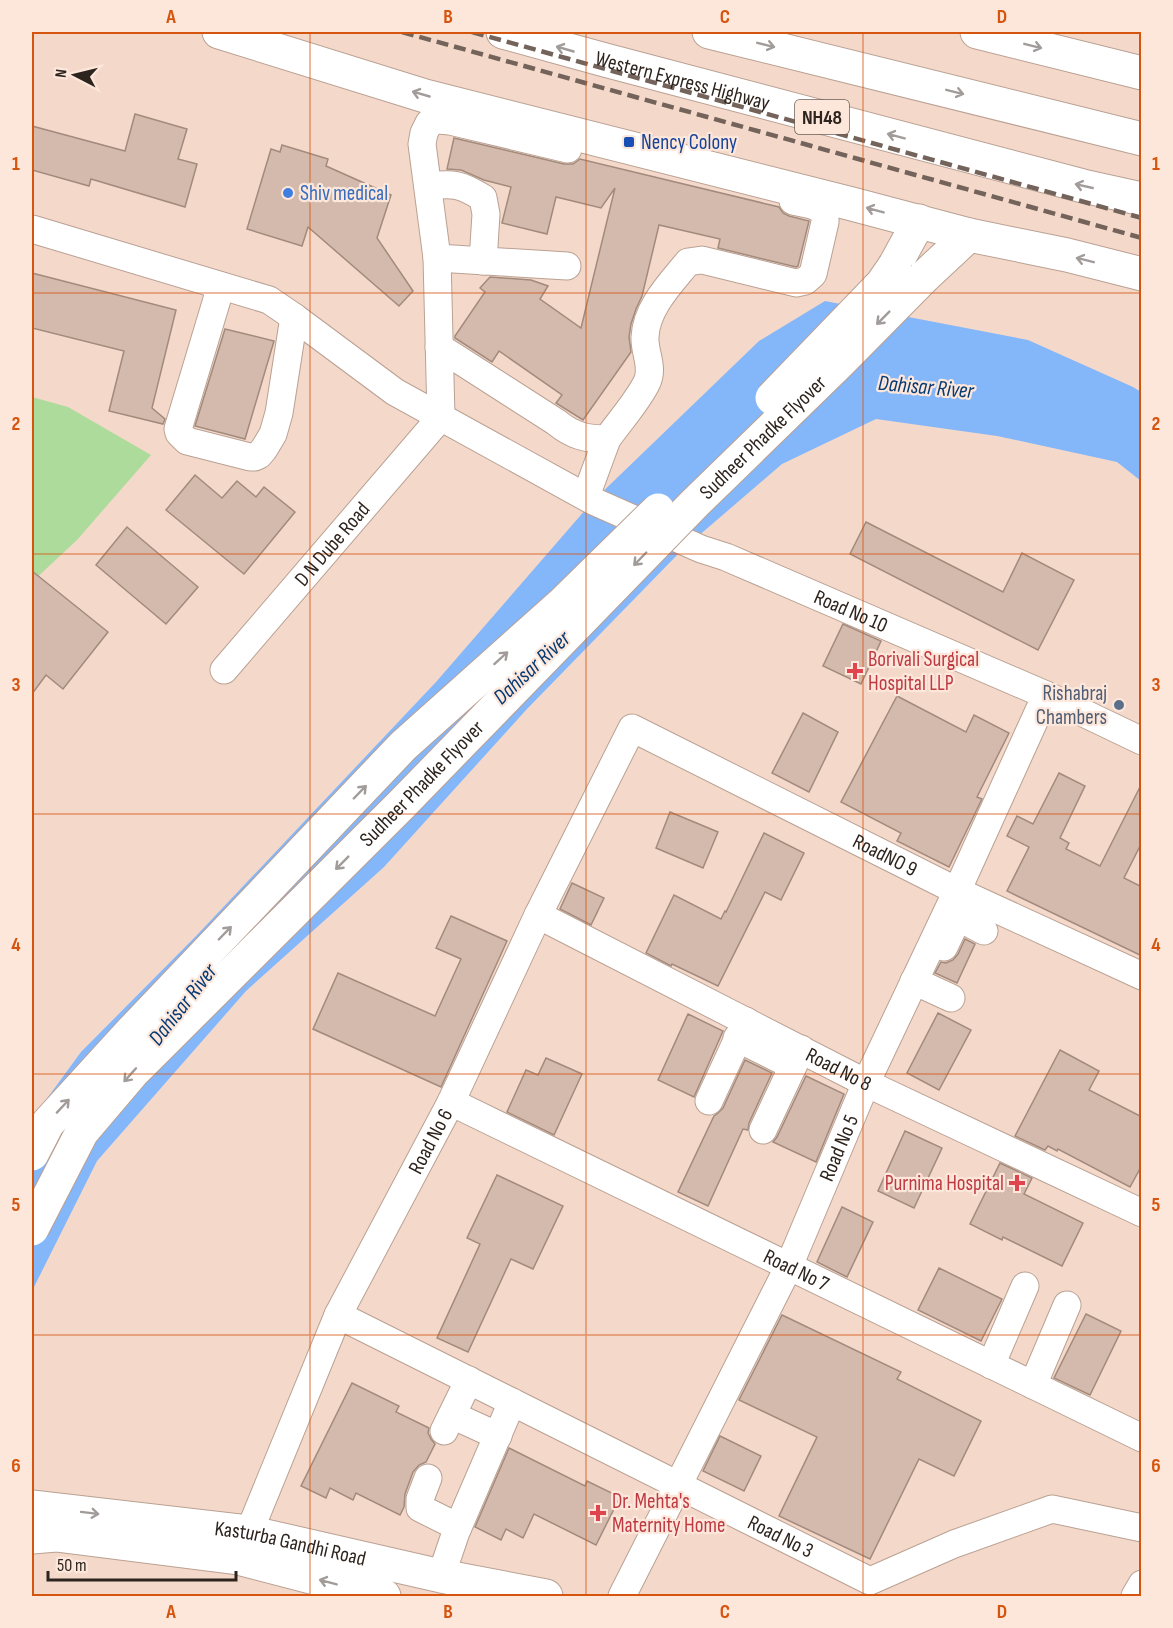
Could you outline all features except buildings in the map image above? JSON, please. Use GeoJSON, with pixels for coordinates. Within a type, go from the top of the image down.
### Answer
{"type":"FeatureCollection","features":[{"type":"Feature","properties":{"kind":"main road"},"geometry":{"type":"LineString","coordinates":[[219,32],[425,96],[969,235],[1067,255],[1142,274]]}},
{"type":"Feature","properties":{"kind":"main road","name":"Western Express Highway"},"geometry":{"type":"LineString","coordinates":[[503,32],[1083,186],[1142,199]]}},
{"type":"Feature","properties":{"kind":"main road"},"geometry":{"type":"LineString","coordinates":[[709,32],[1142,140]]}},
{"type":"Feature","properties":{"kind":"main road"},"geometry":{"type":"LineString","coordinates":[[977,32],[1142,73]]}},
{"type":"Feature","properties":{"kind":"main road","name":"Sudheer Phadke Flyover"},"geometry":{"type":"LineString","coordinates":[[32,1229],[82,1132],[133,1072],[400,806],[695,503],[840,362],[910,271],[919,221]]}},
{"type":"Feature","properties":{"kind":"main road","name":"Sudheer Phadke Flyover"},"geometry":{"type":"LineString","coordinates":[[32,1155],[48,1123],[132,1031],[403,746],[563,603],[784,385],[882,284],[910,271],[969,235]]}},
{"type":"Feature","properties":{"kind":"main road","name":"Kasturba Gandhi Road"},"geometry":{"type":"LineString","coordinates":[[32,1507],[243,1545],[422,1581],[546,1596]]}},
{"type":"Feature","properties":{"kind":"main road","name":"Kasturba Gandhi Road"},"geometry":{"type":"LineString","coordinates":[[32,1537],[56,1535],[243,1545],[384,1596]]}},
{"type":"Feature","properties":{"kind":"street"},"geometry":{"type":"LineString","coordinates":[[441,417],[437,258],[422,144],[429,123],[438,120],[450,121],[812,205],[825,211],[825,222],[813,274],[805,281],[796,284],[702,260],[688,262],[656,304],[648,320],[645,338],[650,370],[647,382],[607,439],[590,499]]}},
{"type":"Feature","properties":{"kind":"street"},"geometry":{"type":"LineString","coordinates":[[428,186],[447,183],[466,188],[483,198],[486,214],[483,261]]}},
{"type":"Feature","properties":{"kind":"street","name":"Road No 10"},"geometry":{"type":"LineString","coordinates":[[32,229],[269,300],[294,316],[395,392],[590,499],[1046,695],[1142,741]]}},
{"type":"Feature","properties":{"kind":"street"},"geometry":{"type":"LineString","coordinates":[[437,258],[567,266]]}},
{"type":"Feature","properties":{"kind":"street"},"geometry":{"type":"LineString","coordinates":[[221,286],[178,429],[188,441],[250,457],[255,457],[264,449],[273,434],[279,413],[294,316]]}},
{"type":"Feature","properties":{"kind":"street"},"geometry":{"type":"LineString","coordinates":[[439,347],[567,431],[588,439],[607,439]]}},
{"type":"Feature","properties":{"kind":"street","name":"D N Dube Road"},"geometry":{"type":"LineString","coordinates":[[224,670],[441,417]]}},
{"type":"Feature","properties":{"kind":"street","name":"Road No 5"},"geometry":{"type":"LineString","coordinates":[[621,1596],[789,1266],[866,1083],[929,963],[977,916],[1046,695]]}},
{"type":"Feature","properties":{"kind":"street","name":"RoadNO 9"},"geometry":{"type":"LineString","coordinates":[[632,728],[977,916],[1142,976]]}},
{"type":"Feature","properties":{"kind":"street","name":"Road No 6"},"geometry":{"type":"LineString","coordinates":[[243,1545],[338,1314],[451,1102],[538,915],[632,728]]}},
{"type":"Feature","properties":{"kind":"street","name":"Road No 8"},"geometry":{"type":"LineString","coordinates":[[538,915],[742,1030],[797,1058],[866,1083],[1142,1214]]}},
{"type":"Feature","properties":{"kind":"street"},"geometry":{"type":"LineString","coordinates":[[929,963],[951,998]]}},
{"type":"Feature","properties":{"kind":"street"},"geometry":{"type":"LineString","coordinates":[[709,1101],[742,1030]]}},
{"type":"Feature","properties":{"kind":"street"},"geometry":{"type":"LineString","coordinates":[[763,1130],[797,1058]]}},
{"type":"Feature","properties":{"kind":"street","name":"Road No 7"},"geometry":{"type":"LineString","coordinates":[[451,1102],[789,1266],[1035,1380],[1142,1438]]}},
{"type":"Feature","properties":{"kind":"street"},"geometry":{"type":"LineString","coordinates":[[993,1360],[1025,1286]]}},
{"type":"Feature","properties":{"kind":"street"},"geometry":{"type":"LineString","coordinates":[[1035,1380],[1067,1305]]}},
{"type":"Feature","properties":{"kind":"street","name":"Road No 3"},"geometry":{"type":"LineString","coordinates":[[338,1314],[870,1581],[954,1544],[1052,1509],[1142,1528]]}},
{"type":"Feature","properties":{"kind":"street"},"geometry":{"type":"LineString","coordinates":[[469,1380],[448,1423],[498,1436]]}},
{"type":"Feature","properties":{"kind":"street"},"geometry":{"type":"LineString","coordinates":[[422,1581],[458,1527],[512,1402]]}},
{"type":"Feature","properties":{"kind":"street"},"geometry":{"type":"LineString","coordinates":[[428,1478],[420,1499],[420,1508],[458,1527]]}},
{"type":"Feature","properties":{"kind":"street"},"geometry":{"type":"LineString","coordinates":[[1135,1596],[1142,1584]]}},
{"type":"Feature","properties":{"kind":"green space"},"geometry":{"type":"Polygon","coordinates":[[[32,397],[68,407],[151,455],[77,540],[32,582],[32,397]]]}},
{"type":"Feature","properties":{"kind":"water","name":"Dahisar River"},"geometry":{"type":"Polygon","coordinates":[[[825,301],[1028,340],[1133,387],[1141,392],[1141,481],[1117,462],[997,436],[876,419],[782,464],[682,550],[526,710],[384,867],[246,991],[97,1161],[32,1291],[32,1119],[81,1052],[197,935],[436,682],[593,501],[759,341],[825,301]]]}},
{"type":"Feature","properties":{"kind":"railway"},"geometry":{"type":"LineString","coordinates":[[402,32],[1142,238]]}},
{"type":"Feature","properties":{"kind":"railway"},"geometry":{"type":"LineString","coordinates":[[472,32],[1142,218]]}},
{"type":"Feature","properties":{"kind":"place","name":"Nency Colony"},"geometry":{"type":"Point","coordinates":[629,142]}},
{"type":"Feature","properties":{"kind":"place","name":"Shiv medical"},"geometry":{"type":"Point","coordinates":[288,193]}},
{"type":"Feature","properties":{"kind":"place","name":"Borivali Surgical Hospital LLP"},"geometry":{"type":"Point","coordinates":[855,671]}},
{"type":"Feature","properties":{"kind":"place","name":"Rishabraj Chambers"},"geometry":{"type":"Point","coordinates":[1119,705]}},
{"type":"Feature","properties":{"kind":"place","name":"Purnima Hospital"},"geometry":{"type":"Point","coordinates":[1017,1183]}},
{"type":"Feature","properties":{"kind":"place","name":"Dr. Mehta's Maternity Home"},"geometry":{"type":"Point","coordinates":[598,1513]}}]}
